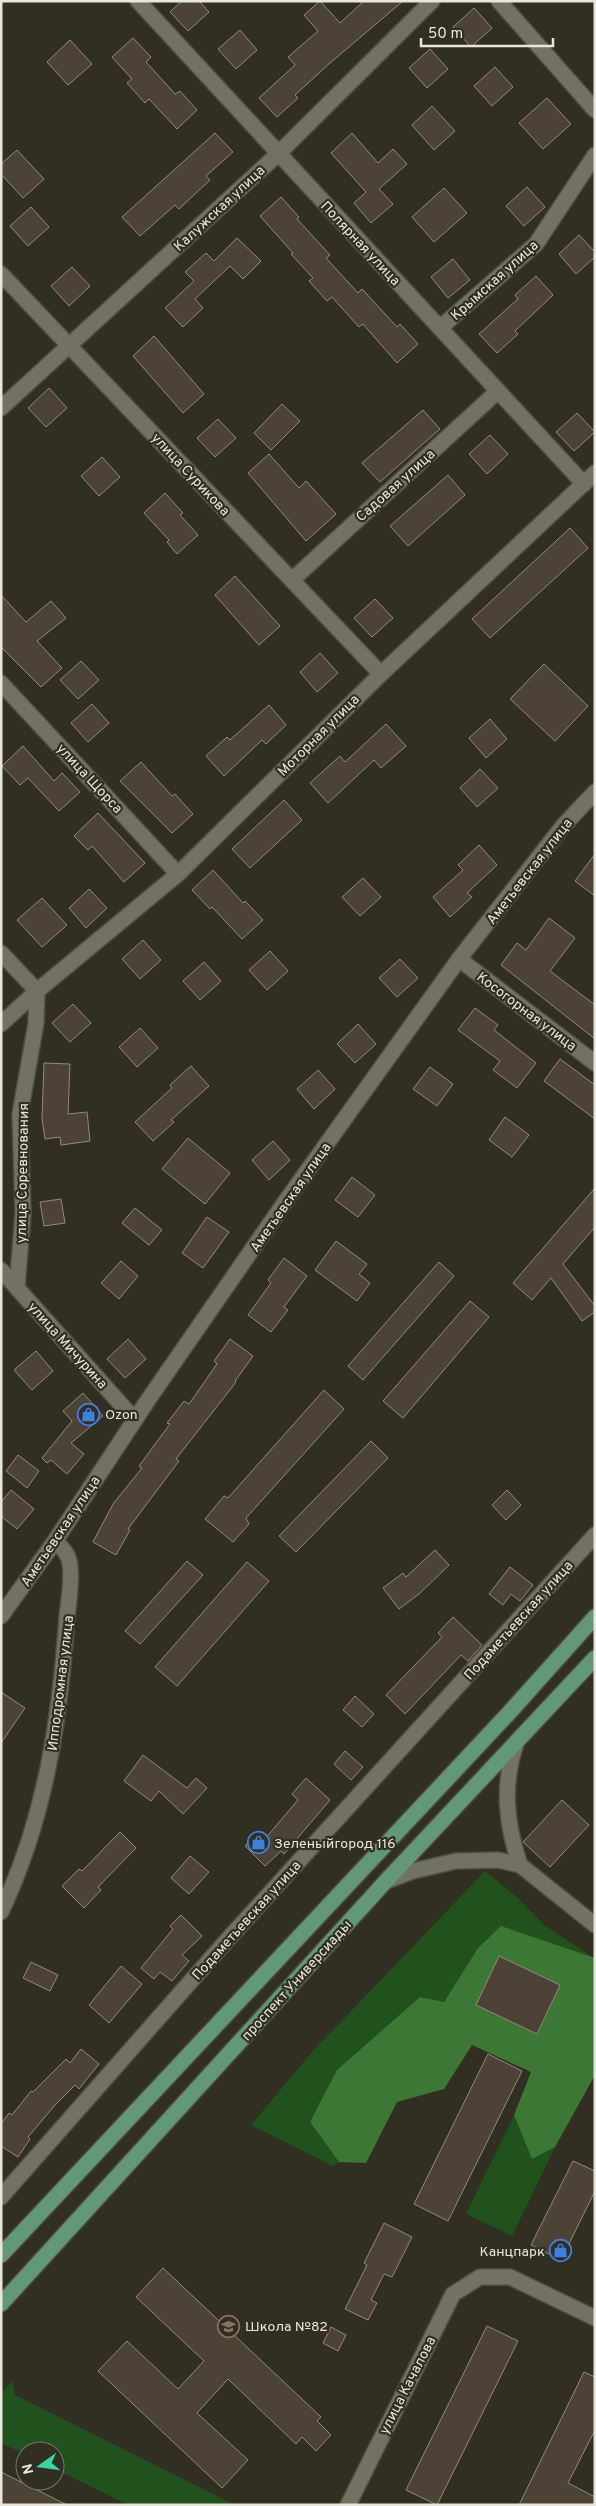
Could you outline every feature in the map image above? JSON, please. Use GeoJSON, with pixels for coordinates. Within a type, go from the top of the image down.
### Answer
{"type":"FeatureCollection","features":[{"type":"Feature","properties":{"kind":"main road","name":"проспект Универсиады"},"geometry":{"type":"LineString","coordinates":[[4,2247],[501,1721],[595,1617]]}},
{"type":"Feature","properties":{"kind":"main road","name":"проспект Универсиады"},"geometry":{"type":"LineString","coordinates":[[1,2304],[386,1881],[595,1658]]}},
{"type":"Feature","properties":{"kind":"street","name":"Полярная улица"},"geometry":{"type":"LineString","coordinates":[[138,1],[498,390],[590,479]]}},
{"type":"Feature","properties":{"kind":"street","name":"Калужская улица"},"geometry":{"type":"LineString","coordinates":[[1,408],[279,154],[432,1]]}},
{"type":"Feature","properties":{"kind":"street"},"geometry":{"type":"LineString","coordinates":[[499,1],[595,110]]}},
{"type":"Feature","properties":{"kind":"street","name":"Крымская улица"},"geometry":{"type":"LineString","coordinates":[[440,328],[536,244],[595,154]]}},
{"type":"Feature","properties":{"kind":"street","name":"улица Сурикова"},"geometry":{"type":"LineString","coordinates":[[1,274],[381,674]]}},
{"type":"Feature","properties":{"kind":"street","name":"Садовая улица"},"geometry":{"type":"LineString","coordinates":[[292,580],[498,390]]}},
{"type":"Feature","properties":{"kind":"street","name":"Моторная улица"},"geometry":{"type":"LineString","coordinates":[[37,991],[178,874],[381,674],[590,479]]}},
{"type":"Feature","properties":{"kind":"street","name":"улица Щорса"},"geometry":{"type":"LineString","coordinates":[[1,683],[178,874]]}},
{"type":"Feature","properties":{"kind":"street","name":"Аметьевская улица"},"geometry":{"type":"LineString","coordinates":[[1,1616],[55,1540],[135,1420],[459,959],[563,826],[595,792]]}},
{"type":"Feature","properties":{"kind":"street"},"geometry":{"type":"LineString","coordinates":[[1,953],[37,991],[1,1024]]}},
{"type":"Feature","properties":{"kind":"street","name":"Косогорная улица"},"geometry":{"type":"LineString","coordinates":[[459,959],[595,1063]]}},
{"type":"Feature","properties":{"kind":"street","name":"улица Соревнования"},"geometry":{"type":"LineString","coordinates":[[17,1288],[23,1213],[20,1114],[36,1023],[37,991]]}},
{"type":"Feature","properties":{"kind":"street","name":"улица Мичурина"},"geometry":{"type":"LineString","coordinates":[[1,1270],[135,1420]]}},
{"type":"Feature","properties":{"kind":"street","name":"Подаметьевская улица"},"geometry":{"type":"LineString","coordinates":[[1,2197],[221,1946],[595,1535]]}},
{"type":"Feature","properties":{"kind":"street","name":"Ипподромная улица"},"geometry":{"type":"LineString","coordinates":[[1,1912],[15,1883],[39,1807],[55,1742],[70,1582],[68,1556],[55,1540]]}},
{"type":"Feature","properties":{"kind":"street"},"geometry":{"type":"LineString","coordinates":[[516,1744],[506,1783],[508,1826],[520,1865]]}},
{"type":"Feature","properties":{"kind":"street"},"geometry":{"type":"LineString","coordinates":[[386,1881],[413,1871],[456,1861],[498,1860],[520,1865],[595,1925]]}},
{"type":"Feature","properties":{"kind":"street","name":"улица Качалова"},"geometry":{"type":"LineString","coordinates":[[348,2505],[453,2294],[480,2277],[510,2276],[595,2318]]}},
{"type":"Feature","properties":{"kind":"green space"},"geometry":{"type":"Polygon","coordinates":[[[485,1871],[518,1898],[543,1924],[594,1958],[501,1927],[478,1948],[444,2002],[310,2122],[339,2162],[333,2166],[251,2125],[312,2052],[485,1871]]]}},
{"type":"Feature","properties":{"kind":"green space"},"geometry":{"type":"Polygon","coordinates":[[[501,1926],[595,1958],[595,2075],[555,2147],[532,2159],[514,2115],[531,2072],[472,2045],[444,2089],[397,2102],[366,2163],[339,2162],[310,2122],[337,2070],[420,1997],[444,2002],[478,1948],[501,1926]]]}},
{"type":"Feature","properties":{"kind":"green space"},"geometry":{"type":"Polygon","coordinates":[[[514,2115],[532,2158],[555,2147],[512,2236],[466,2214],[514,2115]]]}},
{"type":"Feature","properties":{"kind":"green space"},"geometry":{"type":"Polygon","coordinates":[[[13,2381],[15,2395],[235,2505],[129,2505],[65,2474],[65,2441],[15,2441],[15,2449],[1,2443],[1,2393],[13,2381]]]}},
{"type":"Feature","properties":{"kind":"building"},"geometry":{"type":"Polygon","coordinates":[[[182,1],[199,1],[209,12],[188,31],[170,12],[182,1]]]}},
{"type":"Feature","properties":{"kind":"building"},"geometry":{"type":"Polygon","coordinates":[[[320,1],[340,23],[364,1],[403,1],[295,95],[298,98],[277,117],[259,98],[295,65],[288,57],[318,31],[304,15],[320,1]]]}},
{"type":"Feature","properties":{"kind":"building"},"geometry":{"type":"Polygon","coordinates":[[[474,8],[492,28],[471,47],[453,27],[474,8]]]}},
{"type":"Feature","properties":{"kind":"building"},"geometry":{"type":"Polygon","coordinates":[[[240,30],[257,50],[236,69],[218,49],[240,30]]]}},
{"type":"Feature","properties":{"kind":"building"},"geometry":{"type":"Polygon","coordinates":[[[133,38],[151,57],[146,62],[175,94],[180,91],[197,110],[177,129],[149,99],[145,103],[127,83],[132,79],[112,57],[133,38]]]}},
{"type":"Feature","properties":{"kind":"building"},"geometry":{"type":"Polygon","coordinates":[[[70,40],[92,64],[68,85],[47,62],[70,40]]]}},
{"type":"Feature","properties":{"kind":"building"},"geometry":{"type":"Polygon","coordinates":[[[430,49],[448,69],[427,88],[409,68],[430,49]]]}},
{"type":"Feature","properties":{"kind":"building"},"geometry":{"type":"Polygon","coordinates":[[[495,67],[513,87],[492,106],[474,86],[495,67]]]}},
{"type":"Feature","properties":{"kind":"building"},"geometry":{"type":"Polygon","coordinates":[[[547,98],[571,124],[543,149],[519,123],[547,98]]]}},
{"type":"Feature","properties":{"kind":"building"},"geometry":{"type":"Polygon","coordinates":[[[432,106],[455,131],[434,150],[412,125],[432,106]]]}},
{"type":"Feature","properties":{"kind":"building"},"geometry":{"type":"Polygon","coordinates":[[[215,133],[233,152],[206,176],[210,180],[179,209],[175,205],[140,236],[122,217],[215,133]]]}},
{"type":"Feature","properties":{"kind":"building"},"geometry":{"type":"Polygon","coordinates":[[[352,133],[378,163],[393,149],[407,164],[379,189],[393,204],[371,223],[354,203],[366,192],[331,153],[352,133]]]}},
{"type":"Feature","properties":{"kind":"building"},"geometry":{"type":"Polygon","coordinates":[[[17,150],[44,179],[23,198],[1,174],[1,164],[17,150]]]}},
{"type":"Feature","properties":{"kind":"building"},"geometry":{"type":"Polygon","coordinates":[[[527,187],[545,207],[524,226],[506,206],[527,187]]]}},
{"type":"Feature","properties":{"kind":"building"},"geometry":{"type":"Polygon","coordinates":[[[444,188],[467,213],[434,242],[412,217],[444,188]]]}},
{"type":"Feature","properties":{"kind":"building"},"geometry":{"type":"Polygon","coordinates":[[[281,197],[299,217],[297,219],[330,255],[326,258],[358,293],[362,289],[397,327],[400,324],[418,344],[397,363],[363,324],[359,327],[332,297],[327,301],[309,281],[313,278],[260,216],[281,197]]]}},
{"type":"Feature","properties":{"kind":"building"},"geometry":{"type":"Polygon","coordinates":[[[31,207],[49,227],[28,246],[10,226],[31,207]]]}},
{"type":"Feature","properties":{"kind":"building"},"geometry":{"type":"Polygon","coordinates":[[[579,235],[595,252],[595,257],[576,274],[559,254],[579,235]]]}},
{"type":"Feature","properties":{"kind":"building"},"geometry":{"type":"Polygon","coordinates":[[[237,238],[261,261],[243,279],[230,266],[195,299],[203,308],[183,327],[165,308],[194,281],[185,272],[206,253],[214,261],[237,238]]]}},
{"type":"Feature","properties":{"kind":"building"},"geometry":{"type":"Polygon","coordinates":[[[453,259],[470,280],[448,298],[431,277],[453,259]]]}},
{"type":"Feature","properties":{"kind":"building"},"geometry":{"type":"Polygon","coordinates":[[[72,267],[90,286],[69,306],[51,286],[72,267]]]}},
{"type":"Feature","properties":{"kind":"building"},"geometry":{"type":"Polygon","coordinates":[[[536,276],[553,295],[515,331],[518,334],[497,353],[479,334],[518,299],[515,295],[536,276]]]}},
{"type":"Feature","properties":{"kind":"building"},"geometry":{"type":"Polygon","coordinates":[[[154,336],[204,394],[183,413],[133,356],[154,336]]]}},
{"type":"Feature","properties":{"kind":"building"},"geometry":{"type":"Polygon","coordinates":[[[49,388],[67,408],[46,427],[28,408],[49,388]]]}},
{"type":"Feature","properties":{"kind":"building"},"geometry":{"type":"Polygon","coordinates":[[[282,404],[300,421],[271,450],[254,433],[282,404]]]}},
{"type":"Feature","properties":{"kind":"building"},"geometry":{"type":"Polygon","coordinates":[[[423,410],[440,429],[380,482],[362,463],[423,410]]]}},
{"type":"Feature","properties":{"kind":"building"},"geometry":{"type":"Polygon","coordinates":[[[577,413],[595,432],[574,451],[556,432],[577,413]]]}},
{"type":"Feature","properties":{"kind":"building"},"geometry":{"type":"Polygon","coordinates":[[[218,419],[236,438],[215,457],[197,438],[218,419]]]}},
{"type":"Feature","properties":{"kind":"building"},"geometry":{"type":"Polygon","coordinates":[[[490,435],[508,454],[487,474],[469,454],[490,435]]]}},
{"type":"Feature","properties":{"kind":"building"},"geometry":{"type":"Polygon","coordinates":[[[269,454],[299,488],[306,481],[336,514],[306,541],[248,473],[269,454]]]}},
{"type":"Feature","properties":{"kind":"building"},"geometry":{"type":"Polygon","coordinates":[[[102,457],[120,477],[99,496],[81,476],[102,457]]]}},
{"type":"Feature","properties":{"kind":"building"},"geometry":{"type":"Polygon","coordinates":[[[448,475],[465,495],[408,546],[390,526],[448,475]]]}},
{"type":"Feature","properties":{"kind":"building"},"geometry":{"type":"Polygon","coordinates":[[[165,493],[183,513],[180,515],[198,535],[177,554],[167,542],[169,540],[144,513],[165,493]]]}},
{"type":"Feature","properties":{"kind":"building"},"geometry":{"type":"Polygon","coordinates":[[[570,528],[588,548],[490,638],[472,619],[570,528]]]}},
{"type":"Feature","properties":{"kind":"building"},"geometry":{"type":"Polygon","coordinates":[[[235,576],[280,626],[259,645],[215,595],[235,576]]]}},
{"type":"Feature","properties":{"kind":"building"},"geometry":{"type":"Polygon","coordinates":[[[1,595],[26,622],[51,601],[66,618],[37,641],[62,668],[41,687],[1,647],[1,595]]]}},
{"type":"Feature","properties":{"kind":"building"},"geometry":{"type":"Polygon","coordinates":[[[375,599],[393,618],[372,637],[354,618],[375,599]]]}},
{"type":"Feature","properties":{"kind":"building"},"geometry":{"type":"Polygon","coordinates":[[[320,653],[338,673],[317,692],[300,672],[320,653]]]}},
{"type":"Feature","properties":{"kind":"building"},"geometry":{"type":"Polygon","coordinates":[[[81,661],[99,680],[78,699],[60,680],[81,661]]]}},
{"type":"Feature","properties":{"kind":"building"},"geometry":{"type":"Polygon","coordinates":[[[544,664],[588,706],[555,741],[510,699],[544,664]]]}},
{"type":"Feature","properties":{"kind":"building"},"geometry":{"type":"Polygon","coordinates":[[[92,704],[109,723],[88,742],[71,723],[92,704]]]}},
{"type":"Feature","properties":{"kind":"building"},"geometry":{"type":"Polygon","coordinates":[[[269,705],[286,725],[266,744],[262,740],[224,776],[206,756],[227,737],[230,740],[269,705]]]}},
{"type":"Feature","properties":{"kind":"building"},"geometry":{"type":"Polygon","coordinates":[[[490,719],[507,739],[486,758],[469,738],[490,719]]]}},
{"type":"Feature","properties":{"kind":"building"},"geometry":{"type":"Polygon","coordinates":[[[386,724],[406,746],[381,768],[374,760],[328,803],[310,783],[340,756],[345,762],[386,724]]]}},
{"type":"Feature","properties":{"kind":"building"},"geometry":{"type":"Polygon","coordinates":[[[23,746],[54,781],[62,773],[80,792],[59,811],[28,778],[20,785],[2,766],[23,746]]]}},
{"type":"Feature","properties":{"kind":"building"},"geometry":{"type":"Polygon","coordinates":[[[141,762],[172,796],[175,794],[193,814],[172,833],[120,781],[141,762]]]}},
{"type":"Feature","properties":{"kind":"building"},"geometry":{"type":"Polygon","coordinates":[[[480,769],[498,788],[477,807],[460,788],[480,769]]]}},
{"type":"Feature","properties":{"kind":"building"},"geometry":{"type":"Polygon","coordinates":[[[284,800],[302,820],[250,868],[232,849],[284,800]]]}},
{"type":"Feature","properties":{"kind":"building"},"geometry":{"type":"Polygon","coordinates":[[[98,813],[145,863],[124,882],[92,846],[88,850],[74,836],[98,813]]]}},
{"type":"Feature","properties":{"kind":"building"},"geometry":{"type":"Polygon","coordinates":[[[479,845],[497,865],[467,893],[472,897],[450,917],[433,897],[463,870],[458,865],[479,845]]]}},
{"type":"Feature","properties":{"kind":"building"},"geometry":{"type":"Polygon","coordinates":[[[595,854],[595,896],[575,881],[595,854]]]}},
{"type":"Feature","properties":{"kind":"building"},"geometry":{"type":"Polygon","coordinates":[[[213,870],[243,903],[245,901],[263,920],[242,939],[212,907],[210,909],[192,890],[213,870]]]}},
{"type":"Feature","properties":{"kind":"building"},"geometry":{"type":"Polygon","coordinates":[[[363,878],[381,897],[360,916],[342,897],[363,878]]]}},
{"type":"Feature","properties":{"kind":"building"},"geometry":{"type":"Polygon","coordinates":[[[89,889],[107,908],[86,928],[69,908],[89,889]]]}},
{"type":"Feature","properties":{"kind":"building"},"geometry":{"type":"Polygon","coordinates":[[[42,898],[67,925],[42,947],[17,920],[42,898]]]}},
{"type":"Feature","properties":{"kind":"building"},"geometry":{"type":"Polygon","coordinates":[[[549,918],[575,938],[550,971],[595,1005],[595,1039],[501,965],[517,943],[526,950],[549,918]]]}},
{"type":"Feature","properties":{"kind":"building"},"geometry":{"type":"Polygon","coordinates":[[[143,940],[161,960],[140,979],[122,959],[143,940]]]}},
{"type":"Feature","properties":{"kind":"building"},"geometry":{"type":"Polygon","coordinates":[[[270,951],[288,971],[267,990],[249,970],[270,951]]]}},
{"type":"Feature","properties":{"kind":"building"},"geometry":{"type":"Polygon","coordinates":[[[400,959],[418,978],[397,997],[379,978],[400,959]]]}},
{"type":"Feature","properties":{"kind":"building"},"geometry":{"type":"Polygon","coordinates":[[[204,962],[221,981],[200,1000],[183,981],[204,962]]]}},
{"type":"Feature","properties":{"kind":"building"},"geometry":{"type":"Polygon","coordinates":[[[73,1004],[91,1023],[70,1042],[52,1023],[73,1004]]]}},
{"type":"Feature","properties":{"kind":"building"},"geometry":{"type":"Polygon","coordinates":[[[475,1008],[498,1025],[494,1030],[536,1063],[517,1088],[493,1070],[500,1061],[458,1030],[475,1008]]]}},
{"type":"Feature","properties":{"kind":"building"},"geometry":{"type":"Polygon","coordinates":[[[358,1024],[376,1044],[355,1063],[337,1044],[358,1024]]]}},
{"type":"Feature","properties":{"kind":"building"},"geometry":{"type":"Polygon","coordinates":[[[140,1028],[158,1048],[137,1067],[119,1047],[140,1028]]]}},
{"type":"Feature","properties":{"kind":"building"},"geometry":{"type":"Polygon","coordinates":[[[560,1059],[595,1085],[595,1119],[544,1081],[560,1059]]]}},
{"type":"Feature","properties":{"kind":"building"},"geometry":{"type":"Polygon","coordinates":[[[44,1063],[70,1064],[68,1114],[87,1112],[90,1141],[61,1145],[60,1137],[45,1139],[42,1119],[44,1063]]]}},
{"type":"Feature","properties":{"kind":"building"},"geometry":{"type":"Polygon","coordinates":[[[191,1066],[209,1086],[171,1120],[174,1122],[153,1141],[135,1122],[172,1088],[170,1085],[191,1066]]]}},
{"type":"Feature","properties":{"kind":"building"},"geometry":{"type":"Polygon","coordinates":[[[430,1067],[453,1084],[437,1106],[413,1089],[430,1067]]]}},
{"type":"Feature","properties":{"kind":"building"},"geometry":{"type":"Polygon","coordinates":[[[318,1070],[335,1089],[314,1109],[297,1089],[318,1070]]]}},
{"type":"Feature","properties":{"kind":"building"},"geometry":{"type":"Polygon","coordinates":[[[505,1117],[529,1135],[512,1157],[489,1140],[505,1117]]]}},
{"type":"Feature","properties":{"kind":"building"},"geometry":{"type":"Polygon","coordinates":[[[188,1138],[230,1173],[205,1204],[162,1169],[188,1138]]]}},
{"type":"Feature","properties":{"kind":"building"},"geometry":{"type":"Polygon","coordinates":[[[273,1141],[290,1160],[269,1180],[252,1160],[273,1141]]]}},
{"type":"Feature","properties":{"kind":"building"},"geometry":{"type":"Polygon","coordinates":[[[352,1177],[375,1195],[358,1217],[335,1200],[352,1177]]]}},
{"type":"Feature","properties":{"kind":"building"},"geometry":{"type":"Polygon","coordinates":[[[595,1188],[595,1227],[563,1264],[595,1306],[595,1312],[582,1321],[551,1278],[532,1300],[513,1283],[595,1188]]]}},
{"type":"Feature","properties":{"kind":"building"},"geometry":{"type":"Polygon","coordinates":[[[61,1199],[65,1223],[44,1226],[40,1202],[61,1199]]]}},
{"type":"Feature","properties":{"kind":"building"},"geometry":{"type":"Polygon","coordinates":[[[135,1208],[162,1230],[149,1245],[122,1223],[135,1208]]]}},
{"type":"Feature","properties":{"kind":"building"},"geometry":{"type":"Polygon","coordinates":[[[207,1217],[229,1232],[203,1268],[182,1253],[207,1217]]]}},
{"type":"Feature","properties":{"kind":"building"},"geometry":{"type":"Polygon","coordinates":[[[336,1241],[367,1264],[359,1274],[370,1283],[357,1301],[315,1270],[336,1241]]]}},
{"type":"Feature","properties":{"kind":"building"},"geometry":{"type":"Polygon","coordinates":[[[284,1258],[307,1276],[284,1307],[288,1310],[271,1332],[248,1315],[271,1283],[268,1280],[284,1258]]]}},
{"type":"Feature","properties":{"kind":"building"},"geometry":{"type":"Polygon","coordinates":[[[121,1261],[138,1276],[119,1299],[101,1283],[121,1261]]]}},
{"type":"Feature","properties":{"kind":"building"},"geometry":{"type":"Polygon","coordinates":[[[439,1262],[454,1276],[363,1380],[348,1366],[439,1262]]]}},
{"type":"Feature","properties":{"kind":"building"},"geometry":{"type":"Polygon","coordinates":[[[470,1301],[489,1317],[403,1418],[383,1401],[470,1301]]]}},
{"type":"Feature","properties":{"kind":"building"},"geometry":{"type":"Polygon","coordinates":[[[128,1339],[146,1359],[125,1378],[107,1359],[128,1339]]]}},
{"type":"Feature","properties":{"kind":"building"},"geometry":{"type":"Polygon","coordinates":[[[230,1339],[253,1356],[236,1382],[176,1459],[179,1461],[128,1529],[130,1530],[116,1555],[93,1542],[113,1504],[142,1468],[139,1466],[170,1424],[167,1423],[184,1401],[189,1404],[217,1364],[214,1361],[230,1339]]]}},
{"type":"Feature","properties":{"kind":"building"},"geometry":{"type":"Polygon","coordinates":[[[36,1351],[53,1371],[32,1390],[14,1370],[36,1351]]]}},
{"type":"Feature","properties":{"kind":"building"},"geometry":{"type":"Polygon","coordinates":[[[324,1390],[344,1409],[246,1518],[249,1524],[233,1542],[205,1519],[224,1496],[228,1498],[324,1390]]]}},
{"type":"Feature","properties":{"kind":"building"},"geometry":{"type":"Polygon","coordinates":[[[83,1393],[103,1416],[71,1443],[84,1454],[67,1474],[51,1460],[47,1463],[42,1458],[72,1421],[63,1411],[83,1393]]]}},
{"type":"Feature","properties":{"kind":"building"},"geometry":{"type":"Polygon","coordinates":[[[371,1441],[388,1458],[296,1552],[279,1536],[371,1441]]]}},
{"type":"Feature","properties":{"kind":"building"},"geometry":{"type":"Polygon","coordinates":[[[18,1455],[39,1471],[27,1488],[6,1471],[18,1455]]]}},
{"type":"Feature","properties":{"kind":"building"},"geometry":{"type":"Polygon","coordinates":[[[11,1490],[34,1509],[17,1529],[1,1516],[1,1502],[11,1490]]]}},
{"type":"Feature","properties":{"kind":"building"},"geometry":{"type":"Polygon","coordinates":[[[507,1490],[521,1505],[506,1520],[492,1505],[507,1490]]]}},
{"type":"Feature","properties":{"kind":"building"},"geometry":{"type":"Polygon","coordinates":[[[435,1550],[449,1565],[419,1594],[399,1609],[383,1588],[403,1573],[406,1577],[435,1550]]]}},
{"type":"Feature","properties":{"kind":"building"},"geometry":{"type":"Polygon","coordinates":[[[187,1561],[203,1575],[140,1644],[125,1631],[187,1561]]]}},
{"type":"Feature","properties":{"kind":"building"},"geometry":{"type":"Polygon","coordinates":[[[247,1562],[269,1581],[177,1686],[155,1667],[247,1562]]]}},
{"type":"Feature","properties":{"kind":"building"},"geometry":{"type":"Polygon","coordinates":[[[510,1567],[533,1585],[520,1601],[511,1594],[503,1605],[489,1594],[510,1567]]]}},
{"type":"Feature","properties":{"kind":"building"},"geometry":{"type":"Polygon","coordinates":[[[453,1617],[482,1645],[468,1661],[461,1655],[405,1714],[386,1695],[442,1637],[438,1633],[453,1617]]]}},
{"type":"Feature","properties":{"kind":"building"},"geometry":{"type":"Polygon","coordinates":[[[1,1692],[25,1708],[1,1743],[1,1692]]]}},
{"type":"Feature","properties":{"kind":"building"},"geometry":{"type":"Polygon","coordinates":[[[355,1696],[374,1714],[362,1727],[343,1710],[355,1696]]]}},
{"type":"Feature","properties":{"kind":"building"},"geometry":{"type":"Polygon","coordinates":[[[345,1751],[363,1767],[351,1780],[334,1764],[345,1751]]]}},
{"type":"Feature","properties":{"kind":"building"},"geometry":{"type":"Polygon","coordinates":[[[143,1755],[187,1788],[196,1778],[207,1788],[183,1814],[159,1791],[151,1801],[124,1781],[143,1755]]]}},
{"type":"Feature","properties":{"kind":"building"},"geometry":{"type":"Polygon","coordinates":[[[306,1778],[330,1800],[284,1854],[281,1851],[265,1866],[245,1846],[258,1834],[264,1840],[298,1800],[292,1794],[306,1778]]]}},
{"type":"Feature","properties":{"kind":"building"},"geometry":{"type":"Polygon","coordinates":[[[562,1800],[589,1825],[550,1867],[523,1842],[562,1800]]]}},
{"type":"Feature","properties":{"kind":"building"},"geometry":{"type":"Polygon","coordinates":[[[120,1832],[136,1848],[98,1887],[101,1890],[84,1908],[62,1886],[79,1869],[82,1871],[120,1832]]]}},
{"type":"Feature","properties":{"kind":"building"},"geometry":{"type":"Polygon","coordinates":[[[190,1856],[209,1872],[189,1894],[171,1878],[190,1856]]]}},
{"type":"Feature","properties":{"kind":"building"},"geometry":{"type":"Polygon","coordinates":[[[181,1915],[202,1936],[182,1955],[189,1961],[172,1981],[160,1972],[154,1979],[141,1968],[173,1929],[170,1926],[181,1915]]]}},
{"type":"Feature","properties":{"kind":"building"},"geometry":{"type":"Polygon","coordinates":[[[499,1956],[560,1985],[537,2034],[476,2005],[499,1956]]]}},
{"type":"Feature","properties":{"kind":"building"},"geometry":{"type":"Polygon","coordinates":[[[31,1962],[58,1975],[50,1991],[23,1978],[31,1962]]]}},
{"type":"Feature","properties":{"kind":"building"},"geometry":{"type":"Polygon","coordinates":[[[121,1966],[142,1984],[109,2023],[89,2005],[121,1966]]]}},
{"type":"Feature","properties":{"kind":"building"},"geometry":{"type":"Polygon","coordinates":[[[81,2049],[99,2064],[79,2089],[75,2085],[55,2105],[28,2137],[30,2139],[18,2157],[1,2146],[1,2124],[9,2113],[12,2115],[31,2091],[33,2092],[66,2059],[70,2063],[81,2049]]]}},
{"type":"Feature","properties":{"kind":"building"},"geometry":{"type":"Polygon","coordinates":[[[488,2054],[522,2071],[448,2221],[414,2204],[488,2054]]]}},
{"type":"Feature","properties":{"kind":"building"},"geometry":{"type":"Polygon","coordinates":[[[573,2161],[595,2171],[595,2191],[561,2260],[531,2245],[573,2161]]]}},
{"type":"Feature","properties":{"kind":"building"},"geometry":{"type":"Polygon","coordinates":[[[384,2223],[412,2237],[392,2277],[384,2274],[371,2300],[377,2303],[368,2320],[345,2309],[367,2265],[364,2263],[384,2223]]]}},
{"type":"Feature","properties":{"kind":"building"},"geometry":{"type":"Polygon","coordinates":[[[163,2268],[321,2417],[317,2421],[331,2435],[316,2451],[302,2437],[296,2444],[228,2379],[197,2413],[248,2460],[222,2488],[98,2371],[127,2341],[178,2389],[204,2361],[136,2297],[163,2268]]]}},
{"type":"Feature","properties":{"kind":"building"},"geometry":{"type":"Polygon","coordinates":[[[487,2326],[518,2341],[437,2505],[406,2490],[487,2326]]]}},
{"type":"Feature","properties":{"kind":"building"},"geometry":{"type":"Polygon","coordinates":[[[331,2327],[346,2335],[338,2351],[323,2343],[331,2327]]]}},
{"type":"Feature","properties":{"kind":"building"},"geometry":{"type":"Polygon","coordinates":[[[584,2372],[595,2377],[595,2430],[568,2483],[595,2497],[595,2505],[519,2505],[584,2372]]]}},
{"type":"Feature","properties":{"kind":"building"},"geometry":{"type":"Polygon","coordinates":[[[1,2472],[15,2479],[15,2491],[39,2491],[67,2505],[1,2505],[1,2472]]]}},
{"type":"Feature","properties":{"kind":"place","name":"Ozon"},"geometry":{"type":"Point","coordinates":[89,1414]}},
{"type":"Feature","properties":{"kind":"place","name":"Зеленыйгород 116"},"geometry":{"type":"Point","coordinates":[258,1843]}},
{"type":"Feature","properties":{"kind":"place","name":"Канцпарк"},"geometry":{"type":"Point","coordinates":[561,2251]}},
{"type":"Feature","properties":{"kind":"place","name":"Школа №82"},"geometry":{"type":"Point","coordinates":[229,2326]}}]}
